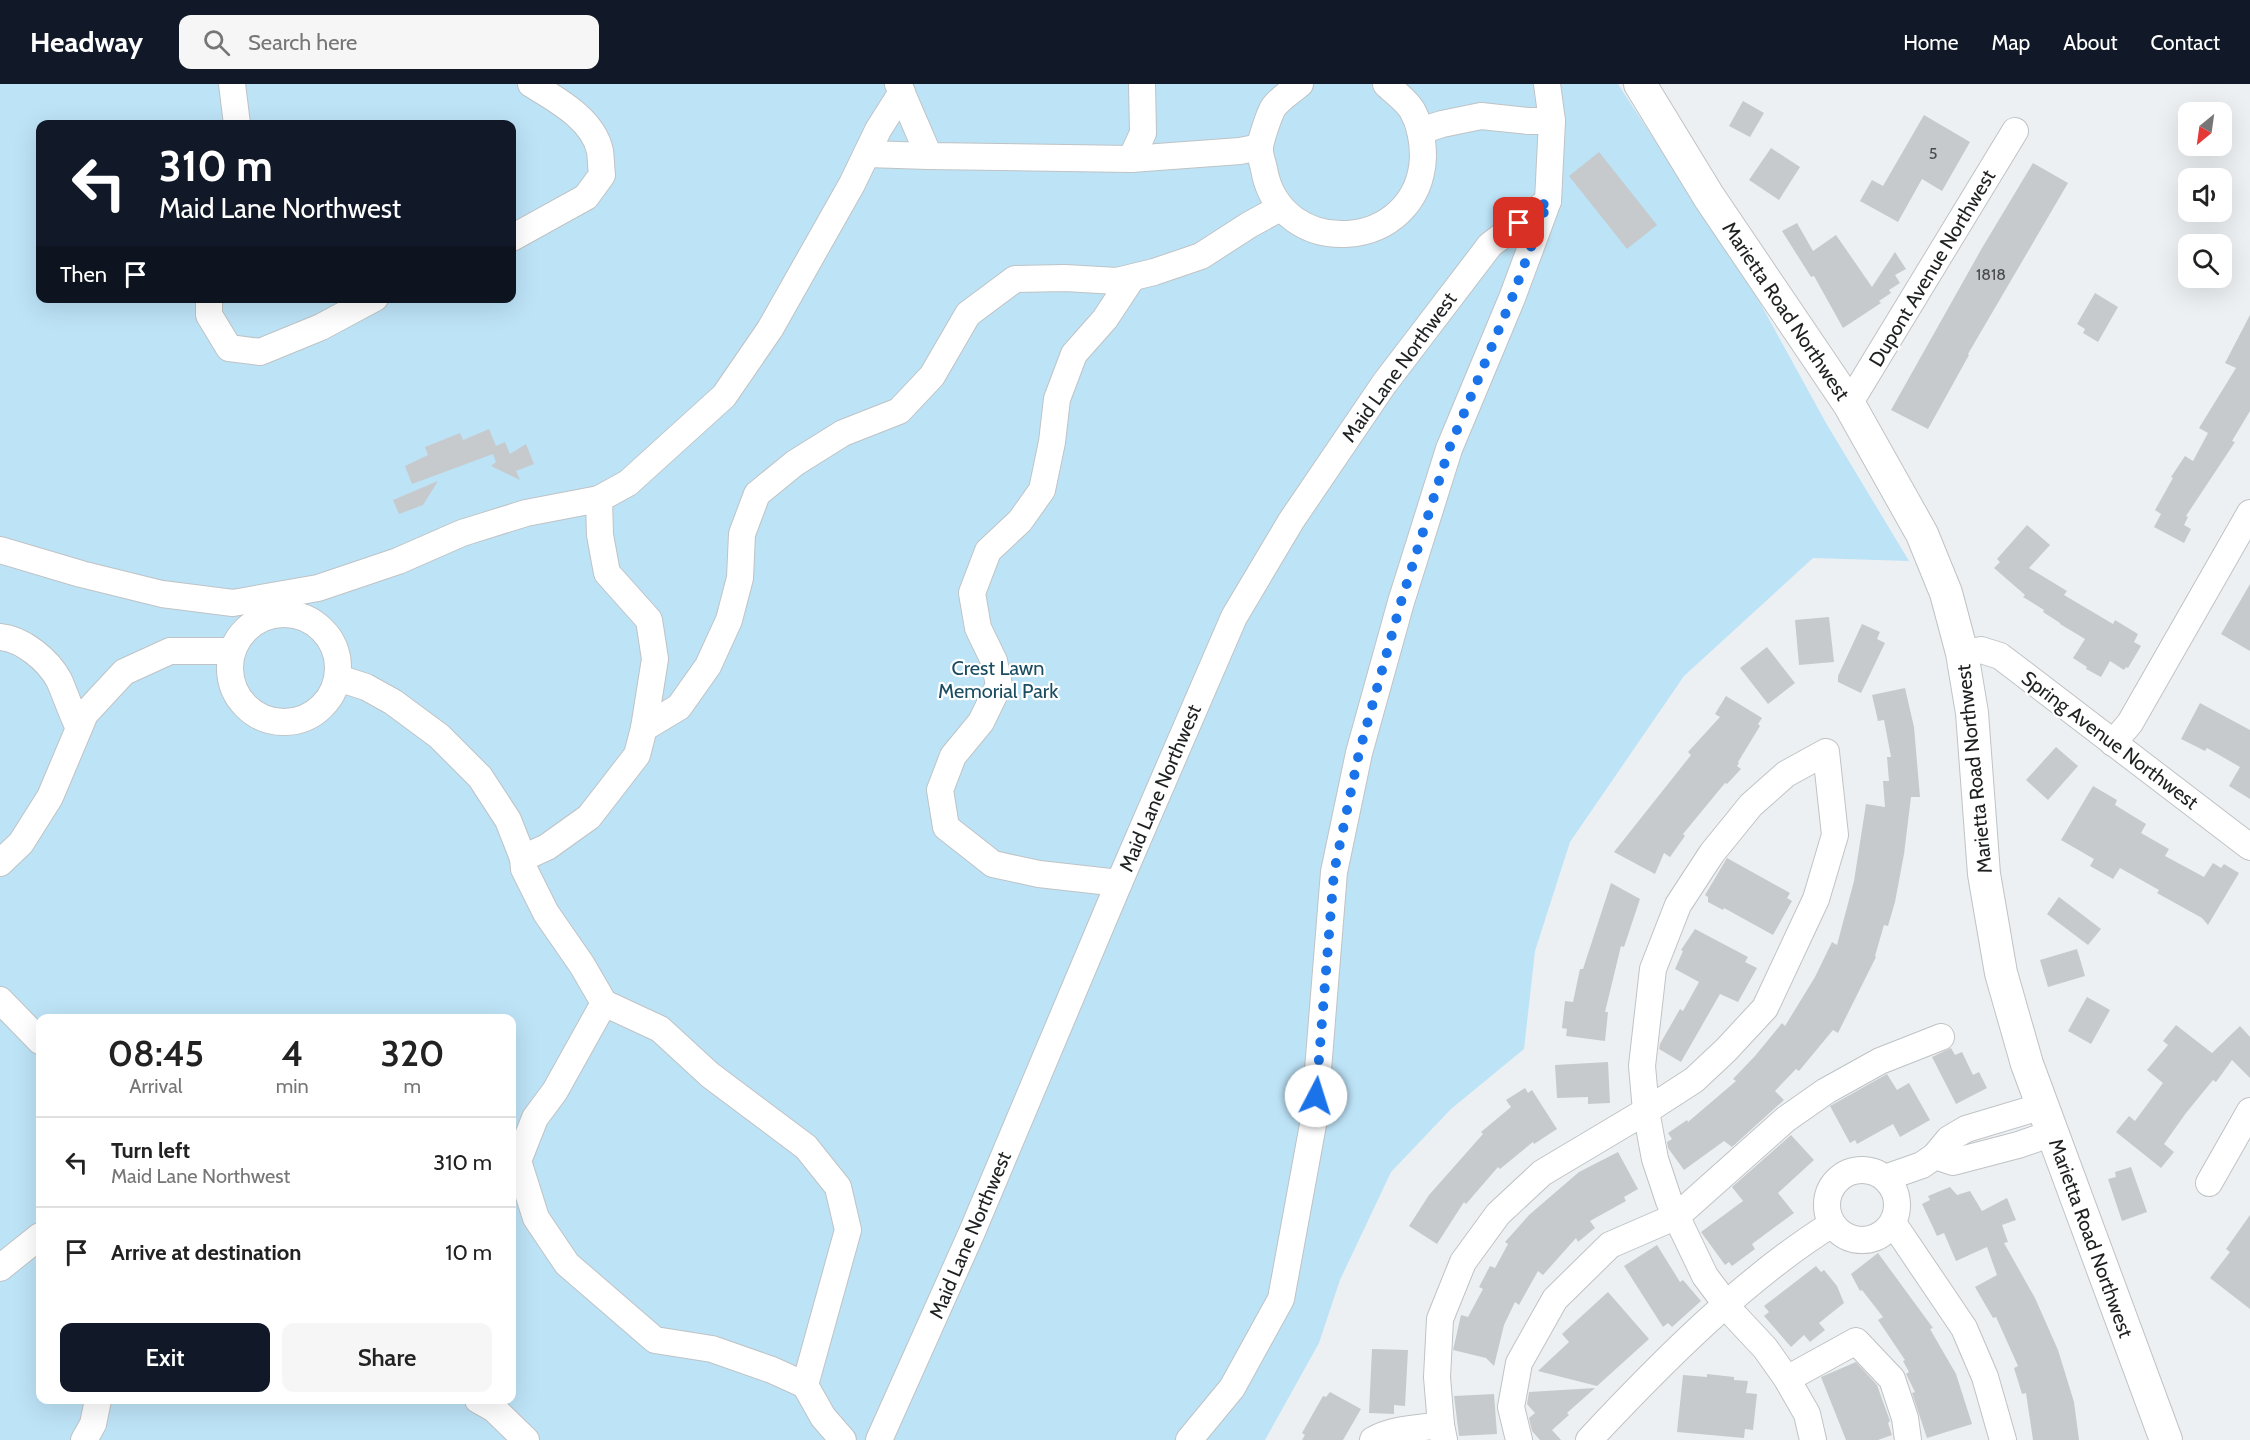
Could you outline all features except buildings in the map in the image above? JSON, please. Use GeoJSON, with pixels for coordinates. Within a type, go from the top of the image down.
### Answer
{"type":"FeatureCollection","features":[{"type":"Feature","properties":{"kind":"main road","name":"Marietta Road Northwest"},"geometry":{"type":"LineString","coordinates":[[1640,84],[1709,197],[1849,404],[1922,534],[1946,593],[1962,653],[1972,713],[1984,874],[2001,973],[2027,1064],[2166,1440]]}},
{"type":"Feature","properties":{"kind":"street"},"geometry":{"type":"LineString","coordinates":[[232,84],[236,120]]}},
{"type":"Feature","properties":{"kind":"street"},"geometry":{"type":"LineString","coordinates":[[516,236],[586,197],[602,174],[599,149],[589,128],[559,101],[531,84]]}},
{"type":"Feature","properties":{"kind":"street"},"geometry":{"type":"LineString","coordinates":[[1131,159],[1143,133],[1142,84]]}},
{"type":"Feature","properties":{"kind":"street"},"geometry":{"type":"LineString","coordinates":[[1300,84],[1274,107],[1260,147],[1267,186],[1280,208],[1309,228],[1336,235],[1352,235],[1379,227],[1395,217],[1413,195],[1422,173],[1423,140],[1420,131],[1411,109],[1386,84]]}},
{"type":"Feature","properties":{"kind":"street"},"geometry":{"type":"LineString","coordinates":[[1189,1440],[1232,1388],[1281,1299],[1314,1119],[1334,872],[1359,753],[1401,602],[1449,449],[1512,298],[1548,201],[1552,121],[1547,84]]}},
{"type":"Feature","properties":{"kind":"street"},"geometry":{"type":"LineString","coordinates":[[900,88],[929,156]]}},
{"type":"Feature","properties":{"kind":"street"},"geometry":{"type":"LineString","coordinates":[[0,550],[81,574],[162,594],[233,603],[318,588],[398,561],[472,530],[526,513],[599,499],[628,483],[724,396],[770,329],[867,154],[900,88]]}},
{"type":"Feature","properties":{"kind":"street"},"geometry":{"type":"LineString","coordinates":[[1420,131],[1481,116],[1552,121]]}},
{"type":"Feature","properties":{"kind":"street","name":"Dupont Avenue Northwest"},"geometry":{"type":"LineString","coordinates":[[1849,404],[2015,131]]}},
{"type":"Feature","properties":{"kind":"street"},"geometry":{"type":"LineString","coordinates":[[867,154],[1131,159],[1240,151],[1260,147]]}},
{"type":"Feature","properties":{"kind":"street","name":"Maid Lane Northwest"},"geometry":{"type":"LineString","coordinates":[[879,1440],[972,1232],[1234,617],[1291,521],[1384,384],[1490,245],[1548,201]]}},
{"type":"Feature","properties":{"kind":"street"},"geometry":{"type":"LineString","coordinates":[[644,728],[679,707],[708,666],[729,620],[740,578],[742,534],[757,494],[795,463],[843,433],[899,411],[932,376],[968,314],[1015,279],[1065,278],[1117,281],[1154,273],[1201,256],[1280,208]]}},
{"type":"Feature","properties":{"kind":"street"},"geometry":{"type":"LineString","coordinates":[[1119,883],[1039,874],[993,864],[946,827],[940,790],[953,756],[981,722],[999,685],[994,661],[978,628],[972,593],[988,551],[1020,521],[1042,490],[1052,442],[1057,399],[1074,354],[1105,318],[1132,278]]}},
{"type":"Feature","properties":{"kind":"street"},"geometry":{"type":"LineString","coordinates":[[209,303],[209,315],[229,348],[260,352],[321,327],[366,303]]}},
{"type":"Feature","properties":{"kind":"street"},"geometry":{"type":"LineString","coordinates":[[523,858],[546,846],[589,817],[637,755],[644,728],[655,659],[650,620],[607,573],[600,535],[599,499]]}},
{"type":"Feature","properties":{"kind":"street"},"geometry":{"type":"LineString","coordinates":[[2113,743],[2130,723],[2250,514]]}},
{"type":"Feature","properties":{"kind":"street"},"geometry":{"type":"LineString","coordinates":[[287,614],[309,620],[324,632],[336,654],[338,678],[331,695],[320,710],[307,718],[279,723],[260,717],[237,697],[229,670],[232,651],[248,627],[268,616],[287,614]]}},
{"type":"Feature","properties":{"kind":"street"},"geometry":{"type":"LineString","coordinates":[[0,637],[19,642],[39,656],[58,679],[79,728]]}},
{"type":"Feature","properties":{"kind":"street","name":"Spring Avenue Northwest"},"geometry":{"type":"LineString","coordinates":[[1962,653],[1981,650],[2000,656],[2250,847]]}},
{"type":"Feature","properties":{"kind":"street"},"geometry":{"type":"LineString","coordinates":[[0,863],[21,843],[45,807],[86,714],[124,672],[170,651],[232,651]]}},
{"type":"Feature","properties":{"kind":"street"},"geometry":{"type":"LineString","coordinates":[[338,678],[366,687],[393,702],[439,736],[480,777],[508,820],[523,858],[524,869],[546,913],[582,965],[604,1003],[660,1029],[710,1075],[806,1148],[838,1187],[848,1230],[805,1385]]}},
{"type":"Feature","properties":{"kind":"street"},"geometry":{"type":"LineString","coordinates":[[1373,1440],[1380,1436],[1411,1429],[1442,1433],[1437,1377],[1440,1319],[1463,1262],[1498,1214],[1542,1173],[1646,1111],[1694,1080],[1765,1008],[1816,899],[1835,835],[1826,752],[1786,774],[1751,805],[1712,853],[1678,905],[1653,969],[1642,1066],[1646,1111],[1655,1159],[1677,1216],[1705,1276],[1765,1348],[1787,1379],[1807,1414],[1813,1440]]}},
{"type":"Feature","properties":{"kind":"street"},"geometry":{"type":"LineString","coordinates":[[0,1000],[36,1037]]}},
{"type":"Feature","properties":{"kind":"street"},"geometry":{"type":"LineString","coordinates":[[604,1003],[555,1091],[535,1118],[518,1161],[536,1218],[567,1264],[655,1340],[712,1349],[805,1385],[823,1418],[843,1440]]}},
{"type":"Feature","properties":{"kind":"street"},"geometry":{"type":"LineString","coordinates":[[1519,1440],[1511,1407],[1519,1363],[1555,1299],[1610,1245],[1677,1216],[1786,1119],[1826,1091],[1880,1061],[1941,1037]]}},
{"type":"Feature","properties":{"kind":"street"},"geometry":{"type":"LineString","coordinates":[[2210,1183],[2250,1111]]}},
{"type":"Feature","properties":{"kind":"street"},"geometry":{"type":"LineString","coordinates":[[1885,1179],[1922,1165],[1935,1156],[1949,1139],[1966,1129],[2048,1119]]}},
{"type":"Feature","properties":{"kind":"street"},"geometry":{"type":"LineString","coordinates":[[1858,1170],[1873,1172],[1885,1179],[1893,1188],[1897,1198],[1897,1211],[1893,1223],[1881,1236],[1867,1240],[1853,1239],[1843,1234],[1832,1224],[1828,1212],[1828,1198],[1833,1185],[1843,1176],[1858,1170]]}},
{"type":"Feature","properties":{"kind":"street"},"geometry":{"type":"LineString","coordinates":[[1893,1223],[1964,1328],[1985,1377],[2003,1440]]}},
{"type":"Feature","properties":{"kind":"street"},"geometry":{"type":"LineString","coordinates":[[1589,1440],[1637,1389],[1727,1305],[1773,1267],[1832,1224]]}},
{"type":"Feature","properties":{"kind":"street"},"geometry":{"type":"LineString","coordinates":[[0,1268],[36,1239]]}},
{"type":"Feature","properties":{"kind":"street"},"geometry":{"type":"LineString","coordinates":[[1787,1379],[1856,1341],[1892,1379],[1905,1418],[1908,1440]]}},
{"type":"Feature","properties":{"kind":"street"},"geometry":{"type":"LineString","coordinates":[[84,1440],[93,1424],[97,1404]]}},
{"type":"Feature","properties":{"kind":"street"},"geometry":{"type":"LineString","coordinates":[[485,1404],[494,1409],[526,1440]]}},
{"type":"Feature","properties":{"kind":"green space","name":"Crest Lawn Memorial Park"},"geometry":{"type":"Polygon","coordinates":[[[0,84],[1618,84],[1754,292],[1826,423],[1909,561],[1813,558],[1684,676],[1570,842],[1535,951],[1524,1049],[1451,1109],[1391,1172],[1340,1280],[1319,1343],[1265,1440],[0,1440],[0,84]]]}},
{"type":"Feature","properties":{"kind":"route"},"geometry":{"type":"LineString","coordinates":[[1316,1096],[1334,872],[1359,753],[1401,602],[1449,449],[1512,298],[1548,201],[1519,223]]}}]}
